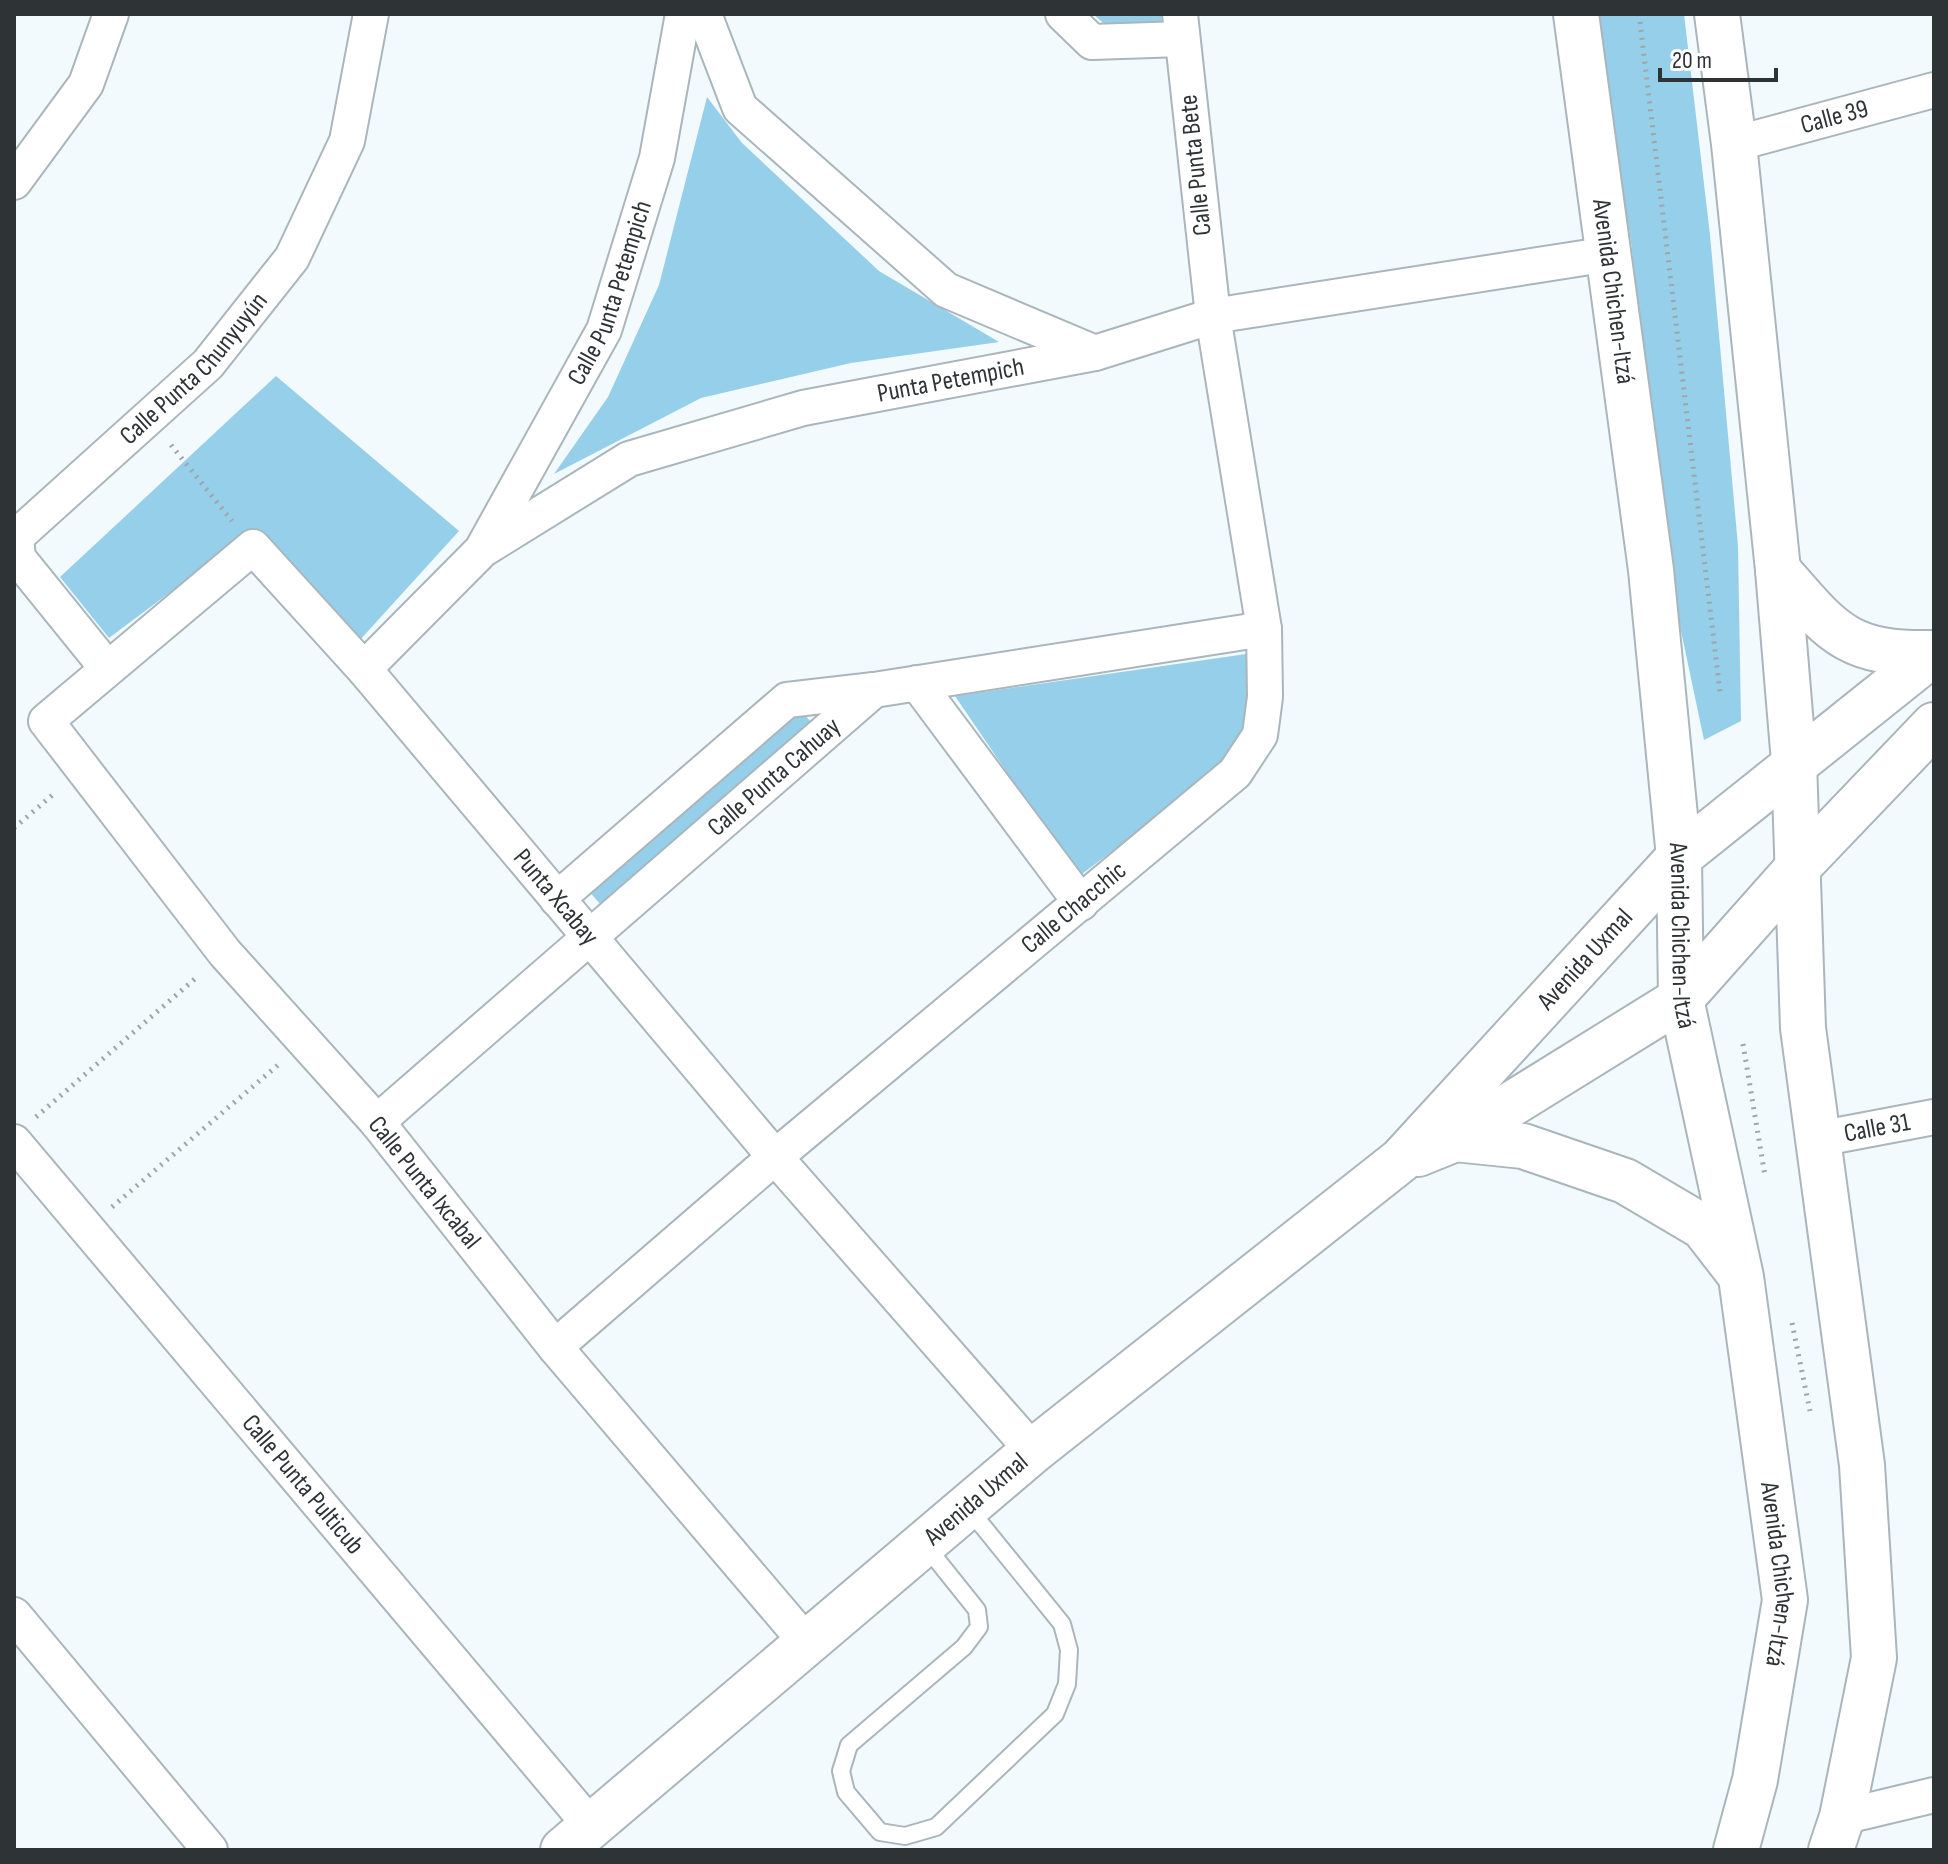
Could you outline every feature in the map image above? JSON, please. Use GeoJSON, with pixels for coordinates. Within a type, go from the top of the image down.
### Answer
{"type":"FeatureCollection","features":[{"type":"Feature","properties":{"kind":"main road","name":"Avenida Chichen-Itzá"},"geometry":{"type":"LineString","coordinates":[[1576,14],[1651,570],[1679,857],[1681,999],[1741,1277],[1785,1600],[1755,1780],[1736,1850]]}},
{"type":"Feature","properties":{"kind":"main road"},"geometry":{"type":"LineString","coordinates":[[1717,14],[1734,144],[1778,570],[1800,865],[1803,1028],[1862,1465],[1874,1658],[1837,1834]]}},
{"type":"Feature","properties":{"kind":"main road"},"geometry":{"type":"LineString","coordinates":[[1778,570],[1823,622],[1848,642],[1904,653],[1934,653]]}},
{"type":"Feature","properties":{"kind":"main road","name":"Avenida Uxmal"},"geometry":{"type":"LineString","coordinates":[[577,1838],[1033,1451],[1401,1160],[1561,990],[1679,857],[1934,653]]}},
{"type":"Feature","properties":{"kind":"main road","name":"Avenida Uxmal"},"geometry":{"type":"LineString","coordinates":[[1401,1160],[1455,1139],[1681,999],[1800,865],[1934,725]]}},
{"type":"Feature","properties":{"kind":"main road"},"geometry":{"type":"LineString","coordinates":[[1455,1139],[1523,1146],[1625,1181],[1703,1227],[1741,1277]]}},
{"type":"Feature","properties":{"kind":"street"},"geometry":{"type":"LineString","coordinates":[[14,182],[86,84],[111,14]]}},
{"type":"Feature","properties":{"kind":"street","name":"Calle Punta Chunyuyún"},"geometry":{"type":"LineString","coordinates":[[107,668],[18,558],[16,537],[208,364],[292,258],[347,141],[371,14]]}},
{"type":"Feature","properties":{"kind":"street","name":"Calle Punta Petempich"},"geometry":{"type":"LineString","coordinates":[[482,550],[604,330],[657,158],[683,14]]}},
{"type":"Feature","properties":{"kind":"street"},"geometry":{"type":"LineString","coordinates":[[704,14],[740,108],[946,290],[1095,353]]}},
{"type":"Feature","properties":{"kind":"street"},"geometry":{"type":"LineString","coordinates":[[1063,14],[1092,42],[1181,26]]}},
{"type":"Feature","properties":{"kind":"street","name":"Calle Punta Bete"},"geometry":{"type":"LineString","coordinates":[[1181,26],[1213,316]]}},
{"type":"Feature","properties":{"kind":"street","name":"Calle 39"},"geometry":{"type":"LineString","coordinates":[[1734,144],[1934,90]]}},
{"type":"Feature","properties":{"kind":"street","name":"Punta Petempich"},"geometry":{"type":"LineString","coordinates":[[364,669],[482,550],[629,459],[803,408],[1095,353],[1213,316],[1609,254]]}},
{"type":"Feature","properties":{"kind":"street","name":"Calle Chacchic"},"geometry":{"type":"LineString","coordinates":[[555,1347],[775,1157],[1235,773],[1260,735],[1265,697],[1264,629],[1213,316]]}},
{"type":"Feature","properties":{"kind":"street"},"geometry":{"type":"LineString","coordinates":[[107,668],[253,547]]}},
{"type":"Feature","properties":{"kind":"street","name":"Punta Xcabay"},"geometry":{"type":"LineString","coordinates":[[253,547],[364,669],[590,941],[1033,1451]]}},
{"type":"Feature","properties":{"kind":"street"},"geometry":{"type":"LineString","coordinates":[[557,899],[787,700],[874,690],[1264,629]]}},
{"type":"Feature","properties":{"kind":"street","name":"Calle Punta Ixcabal"},"geometry":{"type":"LineString","coordinates":[[107,668],[46,721],[225,953],[377,1122],[555,1347],[806,1642]]}},
{"type":"Feature","properties":{"kind":"street"},"geometry":{"type":"LineString","coordinates":[[917,683],[1081,903]]}},
{"type":"Feature","properties":{"kind":"street","name":"Calle Punta Cahuay"},"geometry":{"type":"LineString","coordinates":[[377,1122],[590,941],[874,690]]}},
{"type":"Feature","properties":{"kind":"street","name":"Calle 31"},"geometry":{"type":"LineString","coordinates":[[1818,1139],[1934,1117]]}},
{"type":"Feature","properties":{"kind":"street","name":"Calle Punta Pulticub"},"geometry":{"type":"LineString","coordinates":[[20,1134],[87,1228],[577,1838]]}},
{"type":"Feature","properties":{"kind":"street"},"geometry":{"type":"LineString","coordinates":[[14,1615],[210,1850]]}},
{"type":"Feature","properties":{"kind":"street"},"geometry":{"type":"LineString","coordinates":[[1837,1834],[1933,1800]]}},
{"type":"Feature","properties":{"kind":"lane"},"geometry":{"type":"LineString","coordinates":[[923,1543],[977,1610],[979,1627],[964,1647],[849,1745],[841,1771],[846,1792],[880,1832],[905,1836],[936,1827],[1055,1714],[1067,1684],[1069,1650],[1062,1624],[967,1506]]}},
{"type":"Feature","properties":{"kind":"path"},"geometry":{"type":"LineString","coordinates":[[1639,14],[1720,692]]}},
{"type":"Feature","properties":{"kind":"path"},"geometry":{"type":"LineString","coordinates":[[149,417],[253,547]]}},
{"type":"Feature","properties":{"kind":"path"},"geometry":{"type":"LineString","coordinates":[[14,828],[84,767]]}},
{"type":"Feature","properties":{"kind":"path"},"geometry":{"type":"LineString","coordinates":[[20,1134],[225,953]]}},
{"type":"Feature","properties":{"kind":"path"},"geometry":{"type":"LineString","coordinates":[[87,1228],[303,1043]]}},
{"type":"Feature","properties":{"kind":"shaded area"},"geometry":{"type":"Polygon","coordinates":[[[1093,14],[1161,14],[1162,25],[1109,28],[1093,14]]]}},
{"type":"Feature","properties":{"kind":"shaded area"},"geometry":{"type":"Polygon","coordinates":[[[1595,14],[1684,14],[1710,235],[1738,546],[1741,721],[1704,740],[1669,574],[1631,242],[1595,14]]]}},
{"type":"Feature","properties":{"kind":"shaded area"},"geometry":{"type":"Polygon","coordinates":[[[707,97],[742,143],[879,271],[999,342],[851,363],[701,398],[554,474],[608,397],[659,285],[707,97]]]}},
{"type":"Feature","properties":{"kind":"shaded area"},"geometry":{"type":"Polygon","coordinates":[[[276,376],[459,531],[359,641],[256,528],[109,638],[60,577],[276,376]]]}},
{"type":"Feature","properties":{"kind":"shaded area"},"geometry":{"type":"Polygon","coordinates":[[[1253,653],[1254,714],[1225,766],[1078,877],[955,696],[1253,653]]]}},
{"type":"Feature","properties":{"kind":"shaded area"},"geometry":{"type":"Polygon","coordinates":[[[798,707],[817,729],[607,912],[588,890],[798,707]]]}}]}
